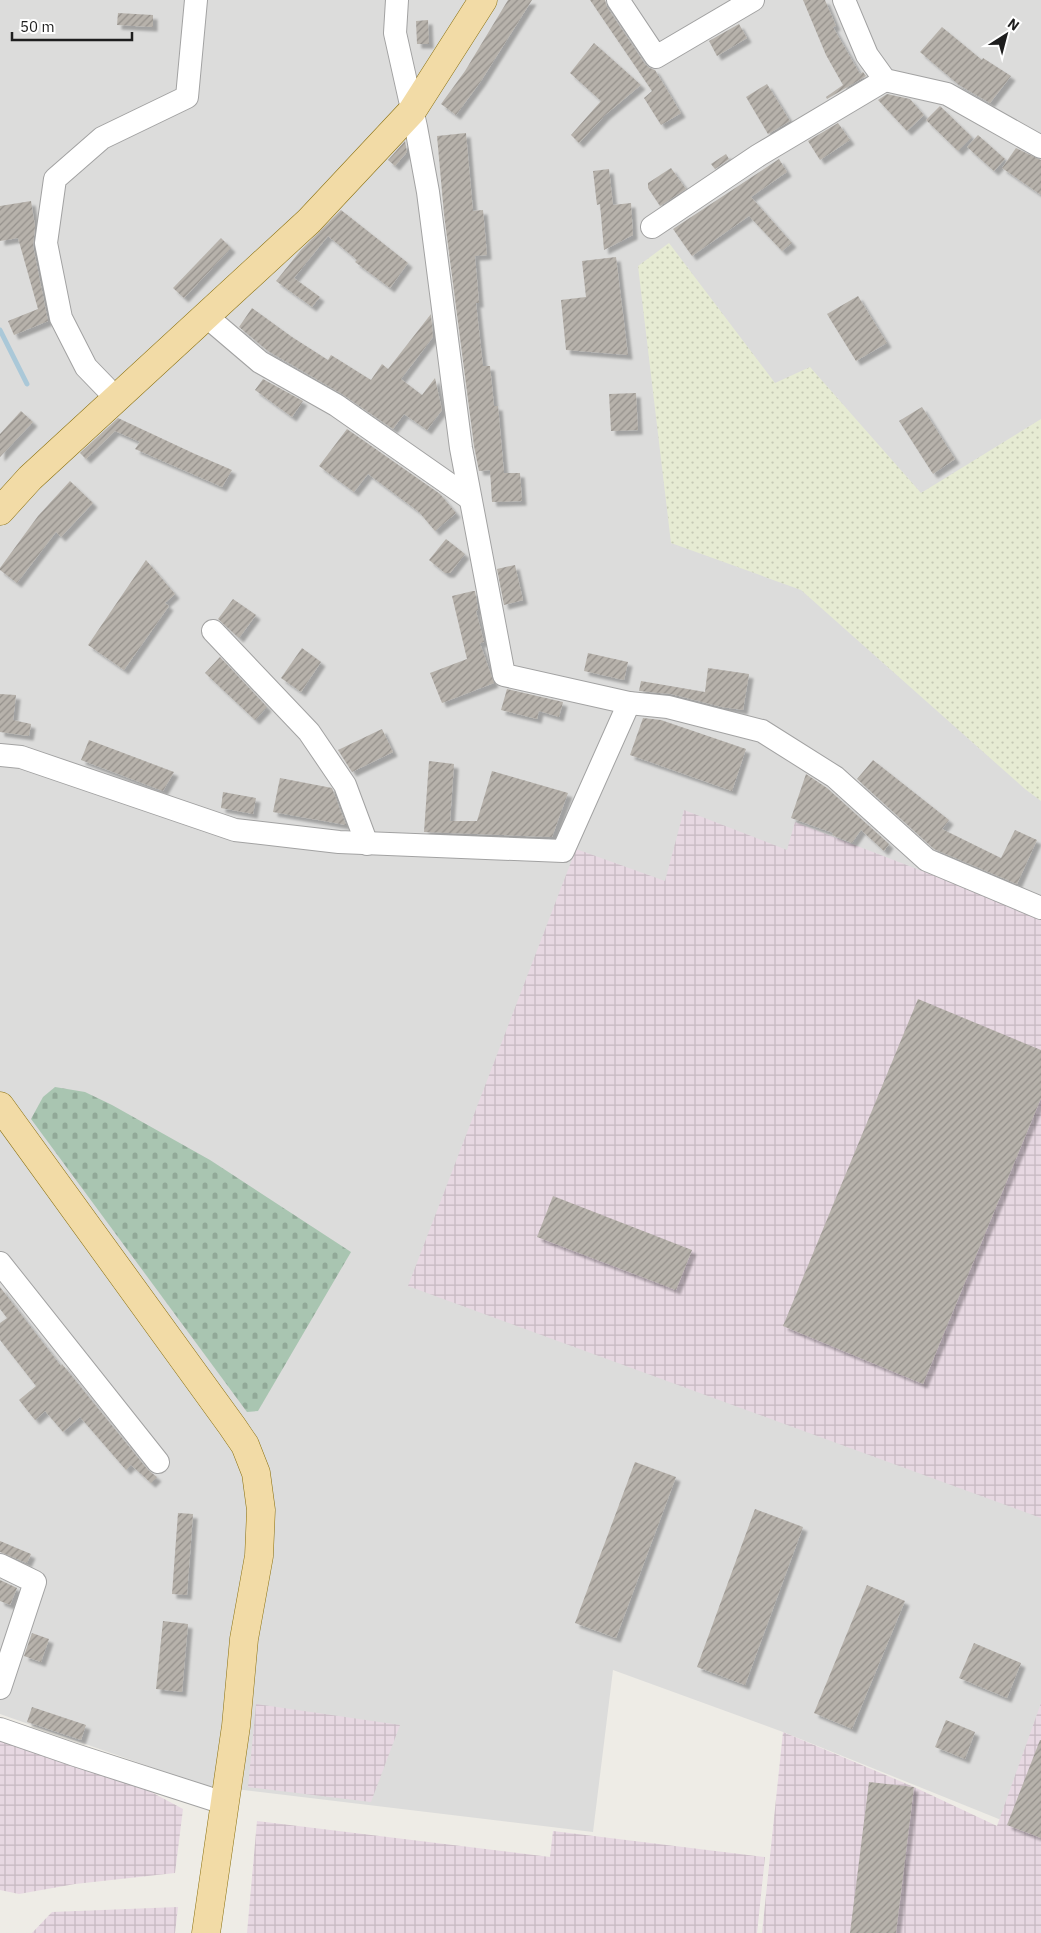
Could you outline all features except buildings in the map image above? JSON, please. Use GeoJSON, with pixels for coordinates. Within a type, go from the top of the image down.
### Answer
{"type":"FeatureCollection","features":[{"type":"Feature","properties":{"kind":"main road"},"geometry":{"type":"LineString","coordinates":[[0,510],[30,478],[310,221],[412,111],[483,0]]}},
{"type":"Feature","properties":{"kind":"main road"},"geometry":{"type":"LineString","coordinates":[[0,1106],[240,1439],[256,1473],[261,1510],[259,1556],[244,1639],[236,1726],[206,1933]]}},
{"type":"Feature","properties":{"kind":"street"},"geometry":{"type":"LineString","coordinates":[[116,398],[86,367],[61,318],[46,243],[55,179],[102,138],[187,97],[196,0]]}},
{"type":"Feature","properties":{"kind":"street"},"geometry":{"type":"LineString","coordinates":[[397,0],[395,33],[428,192],[460,448],[504,675],[629,703],[668,707],[762,731],[835,777],[927,860],[1041,908]]}},
{"type":"Feature","properties":{"kind":"street"},"geometry":{"type":"LineString","coordinates":[[618,0],[656,57],[753,0]]}},
{"type":"Feature","properties":{"kind":"street"},"geometry":{"type":"LineString","coordinates":[[844,0],[868,54],[885,80]]}},
{"type":"Feature","properties":{"kind":"street"},"geometry":{"type":"LineString","coordinates":[[652,227],[760,155],[885,80],[947,94],[1041,147]]}},
{"type":"Feature","properties":{"kind":"street"},"geometry":{"type":"LineString","coordinates":[[206,316],[260,362],[336,405],[469,498]]}},
{"type":"Feature","properties":{"kind":"street"},"geometry":{"type":"LineString","coordinates":[[213,631],[309,732],[345,785],[366,844]]}},
{"type":"Feature","properties":{"kind":"street"},"geometry":{"type":"LineString","coordinates":[[0,755],[21,757],[235,830],[366,844],[563,851],[629,703]]}},
{"type":"Feature","properties":{"kind":"street"},"geometry":{"type":"LineString","coordinates":[[0,1263],[158,1462]]}},
{"type":"Feature","properties":{"kind":"street"},"geometry":{"type":"LineString","coordinates":[[0,1565],[35,1582],[0,1688]]}},
{"type":"Feature","properties":{"kind":"street"},"geometry":{"type":"LineString","coordinates":[[0,1729],[224,1803]]}},
{"type":"Feature","properties":{"kind":"shaded area"},"geometry":{"type":"Polygon","coordinates":[[[0,0],[1041,0],[1041,1836],[783,1732],[613,1670],[593,1832],[202,1785],[0,1714],[0,0]]]}},
{"type":"Feature","properties":{"kind":"shaded area"},"geometry":{"type":"Polygon","coordinates":[[[684,810],[787,850],[795,822],[1041,917],[1041,1518],[408,1286],[576,849],[665,881],[684,810]]]}},
{"type":"Feature","properties":{"kind":"shaded area"},"geometry":{"type":"Polygon","coordinates":[[[1041,1703],[1041,1933],[762,1933],[783,1732],[914,1787],[997,1826],[1041,1703]]]}},
{"type":"Feature","properties":{"kind":"shaded area"},"geometry":{"type":"Polygon","coordinates":[[[256,1704],[400,1725],[371,1802],[248,1787],[256,1704]]]}},
{"type":"Feature","properties":{"kind":"shaded area"},"geometry":{"type":"Polygon","coordinates":[[[0,1740],[140,1786],[183,1809],[175,1873],[75,1884],[19,1894],[0,1890],[0,1740]]]}},
{"type":"Feature","properties":{"kind":"shaded area"},"geometry":{"type":"Polygon","coordinates":[[[257,1821],[550,1857],[553,1831],[765,1857],[757,1933],[247,1933],[257,1821]]]}},
{"type":"Feature","properties":{"kind":"shaded area"},"geometry":{"type":"Polygon","coordinates":[[[178,1907],[175,1933],[32,1933],[52,1912],[178,1907]]]}},
{"type":"Feature","properties":{"kind":"green space"},"geometry":{"type":"Polygon","coordinates":[[[669,243],[775,383],[810,367],[921,493],[1041,419],[1041,801],[1025,789],[801,590],[671,543],[638,266],[669,243]]]}},
{"type":"Feature","properties":{"kind":"green space"},"geometry":{"type":"Polygon","coordinates":[[[55,1087],[85,1092],[112,1105],[210,1160],[351,1252],[258,1411],[247,1412],[31,1119],[43,1097],[55,1087]]]}},
{"type":"Feature","properties":{"kind":"waterway"},"geometry":{"type":"LineString","coordinates":[[0,330],[27,384]]}}]}
